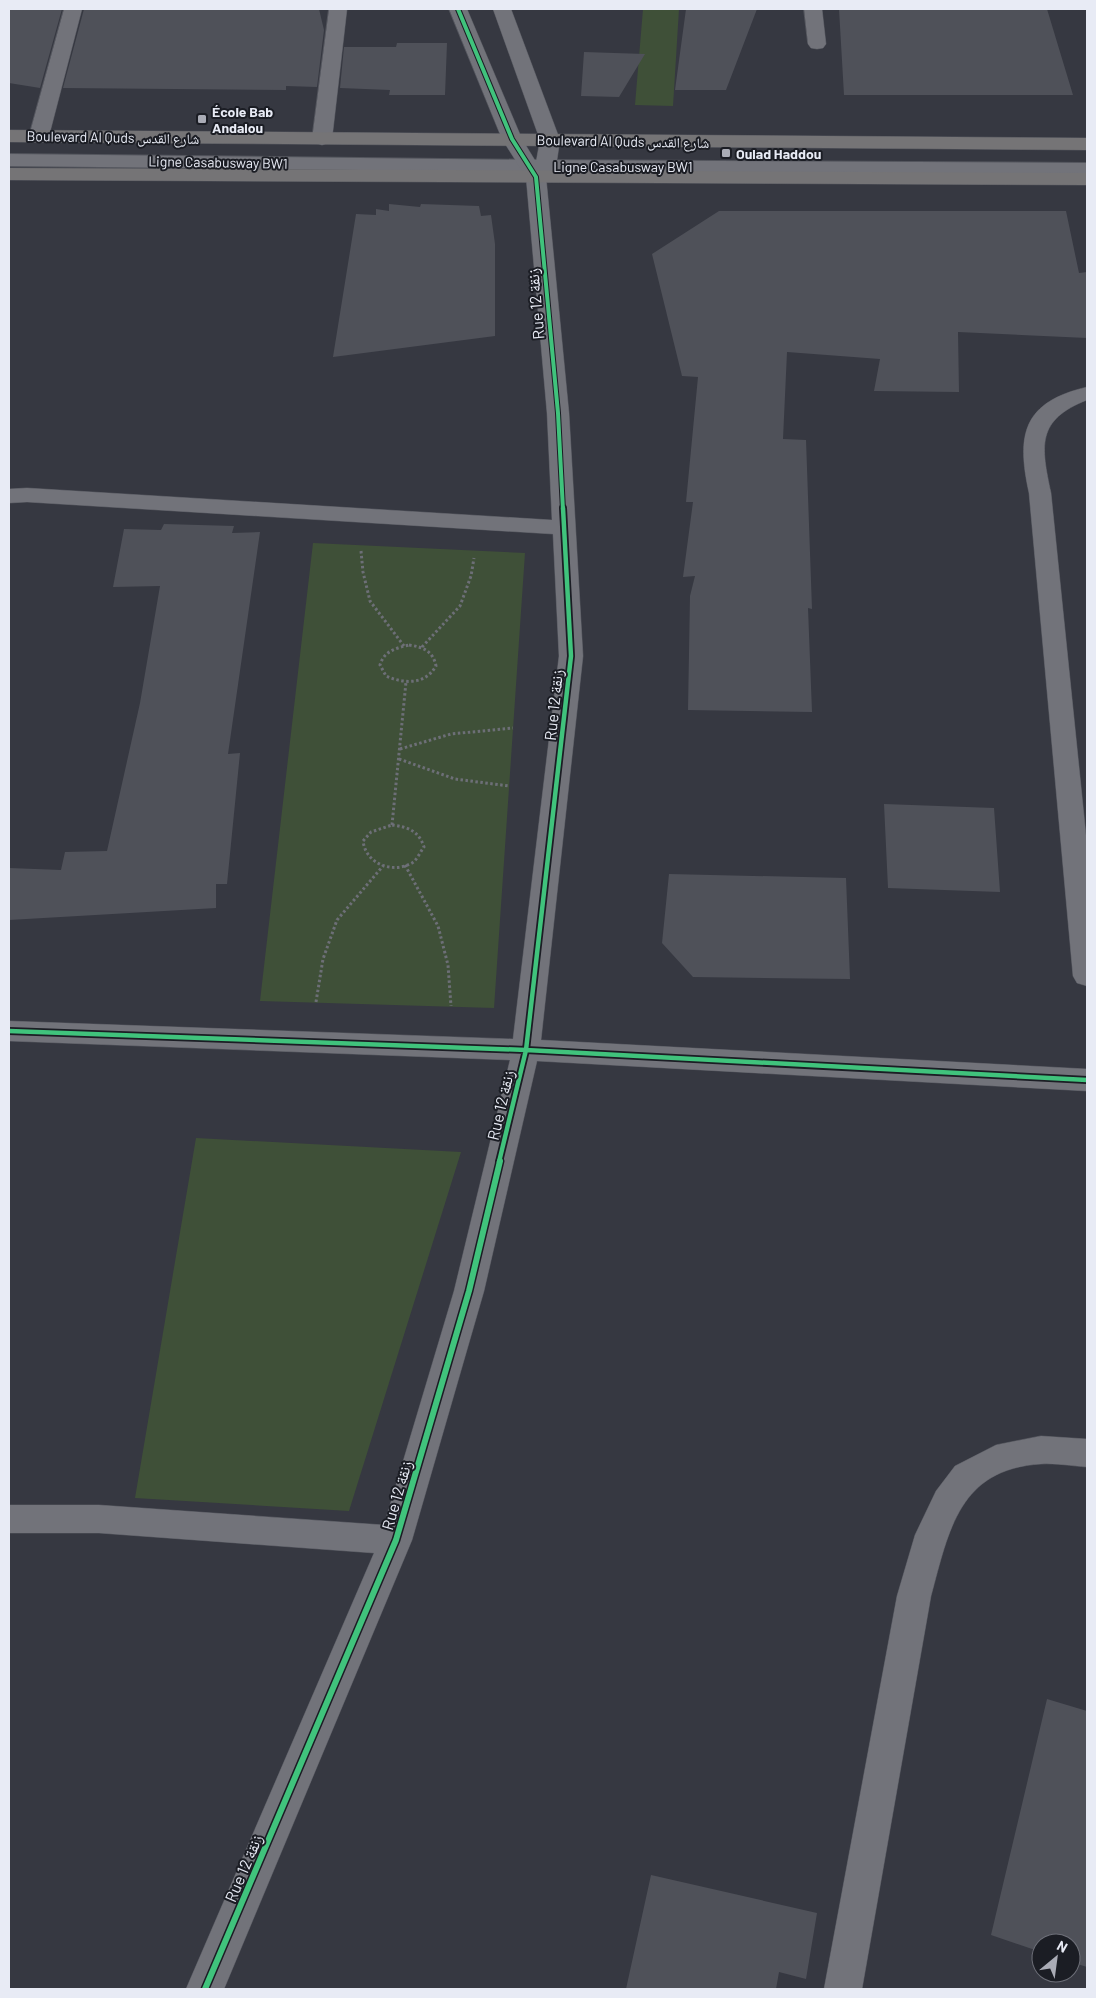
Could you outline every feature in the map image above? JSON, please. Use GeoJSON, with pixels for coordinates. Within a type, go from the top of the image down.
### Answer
{"type":"FeatureCollection","features":[{"type":"Feature","properties":{"kind":"main road","name":"Boulevard Al Quds شارع القدس"},"geometry":{"type":"LineString","coordinates":[[9,136],[512,139],[538,160],[1087,179]]}},
{"type":"Feature","properties":{"kind":"main road","name":"Boulevard Al Quds شارع القدس"},"geometry":{"type":"LineString","coordinates":[[9,174],[1087,144]]}},
{"type":"Feature","properties":{"kind":"street"},"geometry":{"type":"LineString","coordinates":[[39,136],[72,9]]}},
{"type":"Feature","properties":{"kind":"street"},"geometry":{"type":"LineString","coordinates":[[322,139],[338,9]]}},
{"type":"Feature","properties":{"kind":"street"},"geometry":{"type":"LineString","coordinates":[[458,9],[512,139],[538,160]]}},
{"type":"Feature","properties":{"kind":"street"},"geometry":{"type":"LineString","coordinates":[[502,9],[538,160]]}},
{"type":"Feature","properties":{"kind":"street"},"geometry":{"type":"LineString","coordinates":[[813,9],[817,44]]}},
{"type":"Feature","properties":{"kind":"street","name":"Rue 12 زنقة"},"geometry":{"type":"LineString","coordinates":[[205,1989],[396,1540],[469,1290],[526,1050],[571,656],[558,413],[538,160]]}},
{"type":"Feature","properties":{"kind":"street"},"geometry":{"type":"LineString","coordinates":[[1087,394],[1073,397],[1059,405],[1043,421],[1034,437],[1034,460],[1040,493],[1087,976]]}},
{"type":"Feature","properties":{"kind":"street"},"geometry":{"type":"LineString","coordinates":[[9,496],[27,495],[565,528]]}},
{"type":"Feature","properties":{"kind":"street"},"geometry":{"type":"LineString","coordinates":[[9,1031],[526,1050],[1087,1080]]}},
{"type":"Feature","properties":{"kind":"street"},"geometry":{"type":"LineString","coordinates":[[843,1989],[914,1596],[931,1536],[939,1518],[947,1501],[966,1476],[996,1458],[1040,1450],[1087,1453]]}},
{"type":"Feature","properties":{"kind":"street"},"geometry":{"type":"LineString","coordinates":[[9,1518],[99,1518],[396,1540]]}},
{"type":"Feature","properties":{"kind":"lane","name":"Ligne Casabusway BW1"},"geometry":{"type":"LineString","coordinates":[[9,151],[1087,169]]}},
{"type":"Feature","properties":{"kind":"lane","name":"Ligne Casabusway BW1"},"geometry":{"type":"LineString","coordinates":[[9,160],[1087,160]]}},
{"type":"Feature","properties":{"kind":"path"},"geometry":{"type":"LineString","coordinates":[[361,545],[363,572],[370,602],[404,646]]}},
{"type":"Feature","properties":{"kind":"path"},"geometry":{"type":"LineString","coordinates":[[421,648],[460,606],[471,576],[475,550]]}},
{"type":"Feature","properties":{"kind":"path"},"geometry":{"type":"LineString","coordinates":[[404,646],[421,648],[432,654],[436,659],[434,672],[420,681],[406,682],[393,680],[386,676],[380,665],[385,654],[392,649],[404,646]]}},
{"type":"Feature","properties":{"kind":"path"},"geometry":{"type":"LineString","coordinates":[[392,825],[406,682]]}},
{"type":"Feature","properties":{"kind":"path"},"geometry":{"type":"LineString","coordinates":[[400,749],[451,734],[513,728]]}},
{"type":"Feature","properties":{"kind":"path"},"geometry":{"type":"LineString","coordinates":[[399,759],[455,779],[509,786]]}},
{"type":"Feature","properties":{"kind":"path"},"geometry":{"type":"LineString","coordinates":[[392,825],[411,828],[418,833],[424,846],[416,860],[405,865],[393,868],[370,862],[362,849],[363,842],[374,830],[392,825]]}},
{"type":"Feature","properties":{"kind":"path"},"geometry":{"type":"LineString","coordinates":[[405,865],[438,926],[448,966],[451,1006]]}},
{"type":"Feature","properties":{"kind":"path"},"geometry":{"type":"LineString","coordinates":[[316,1003],[322,959],[337,920],[383,866]]}},
{"type":"Feature","properties":{"kind":"green space"},"geometry":{"type":"Polygon","coordinates":[[[643,9],[679,9],[673,106],[635,105],[643,9]]]}},
{"type":"Feature","properties":{"kind":"green space"},"geometry":{"type":"Polygon","coordinates":[[[313,543],[525,553],[494,1008],[260,1001],[313,543]]]}},
{"type":"Feature","properties":{"kind":"green space"},"geometry":{"type":"Polygon","coordinates":[[[196,1138],[461,1152],[349,1511],[135,1498],[196,1138]]]}},
{"type":"Feature","properties":{"kind":"building"},"geometry":{"type":"Polygon","coordinates":[[[9,9],[62,9],[40,88],[9,83],[9,9]]]}},
{"type":"Feature","properties":{"kind":"building"},"geometry":{"type":"Polygon","coordinates":[[[84,9],[319,9],[324,30],[317,87],[286,86],[286,90],[63,88],[84,9]]]}},
{"type":"Feature","properties":{"kind":"building"},"geometry":{"type":"Polygon","coordinates":[[[686,9],[757,9],[726,90],[675,90],[686,9]]]}},
{"type":"Feature","properties":{"kind":"building"},"geometry":{"type":"Polygon","coordinates":[[[839,9],[1047,9],[1073,95],[844,95],[839,9]]]}},
{"type":"Feature","properties":{"kind":"building"},"geometry":{"type":"Polygon","coordinates":[[[397,43],[447,43],[445,95],[389,95],[390,90],[340,88],[344,47],[396,47],[397,43]]]}},
{"type":"Feature","properties":{"kind":"building"},"geometry":{"type":"Polygon","coordinates":[[[584,52],[645,54],[619,97],[581,96],[584,52]]]}},
{"type":"Feature","properties":{"kind":"building"},"geometry":{"type":"Polygon","coordinates":[[[389,204],[420,207],[421,204],[479,206],[481,216],[491,215],[495,244],[495,336],[333,357],[356,214],[376,215],[376,209],[389,211],[389,204]]]}},
{"type":"Feature","properties":{"kind":"building"},"geometry":{"type":"Polygon","coordinates":[[[719,211],[1066,211],[1079,273],[1087,272],[1087,338],[958,332],[959,392],[874,391],[880,359],[787,352],[783,439],[806,440],[812,609],[808,608],[812,712],[688,710],[690,596],[695,576],[683,577],[693,502],[686,502],[698,377],[682,376],[652,254],[719,211]]]}},
{"type":"Feature","properties":{"kind":"building"},"geometry":{"type":"Polygon","coordinates":[[[164,524],[234,526],[232,533],[260,532],[228,754],[240,753],[227,884],[216,884],[216,908],[9,920],[9,868],[61,870],[65,852],[107,851],[140,703],[160,586],[113,587],[124,529],[161,530],[164,524]]]}},
{"type":"Feature","properties":{"kind":"building"},"geometry":{"type":"Polygon","coordinates":[[[884,804],[994,808],[1000,892],[888,888],[884,804]]]}},
{"type":"Feature","properties":{"kind":"building"},"geometry":{"type":"Polygon","coordinates":[[[669,874],[846,878],[850,979],[693,977],[662,943],[669,874]]]}},
{"type":"Feature","properties":{"kind":"building"},"geometry":{"type":"Polygon","coordinates":[[[1047,1699],[1087,1711],[1087,1967],[1081,1965],[1081,1933],[1031,1933],[1031,1949],[991,1935],[1047,1699]]]}},
{"type":"Feature","properties":{"kind":"building"},"geometry":{"type":"Polygon","coordinates":[[[651,1875],[817,1913],[806,1979],[779,1972],[776,1989],[626,1989],[651,1875]]]}},
{"type":"Feature","properties":{"kind":"cycle path"},"geometry":{"type":"LineString","coordinates":[[205,1989],[396,1540],[469,1291],[526,1050],[571,656],[558,413],[536,177],[512,139],[458,9]]}},
{"type":"Feature","properties":{"kind":"cycle path"},"geometry":{"type":"LineString","coordinates":[[9,1031],[526,1050],[1087,1080]]}},
{"type":"Feature","properties":{"kind":"place","name":"École Bab Andalou"},"geometry":{"type":"Point","coordinates":[202,119]}},
{"type":"Feature","properties":{"kind":"place","name":"Oulad Haddou"},"geometry":{"type":"Point","coordinates":[726,153]}}]}
